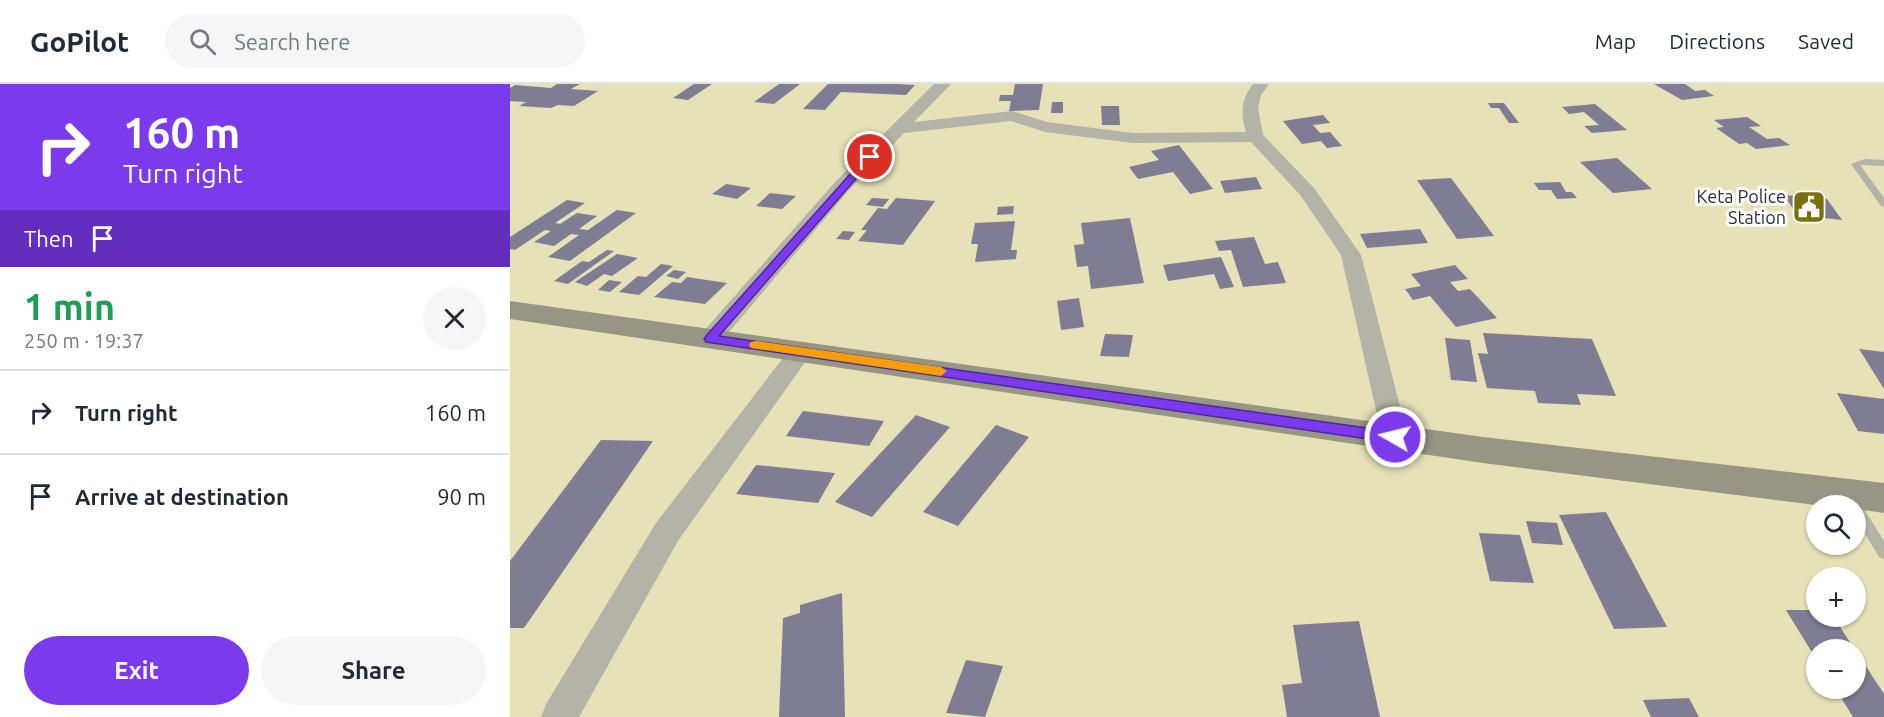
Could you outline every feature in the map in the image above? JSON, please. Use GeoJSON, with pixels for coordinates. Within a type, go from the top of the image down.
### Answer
{"type":"FeatureCollection","features":[{"type":"Feature","properties":{"kind":"main road"},"geometry":{"type":"LineString","coordinates":[[510,310],[1806,495]]}},
{"type":"Feature","properties":{"kind":"main road"},"geometry":{"type":"LineString","coordinates":[[1866,500],[1884,498]]}},
{"type":"Feature","properties":{"kind":"street"},"geometry":{"type":"LineString","coordinates":[[710,339],[843,185],[943,84]]}},
{"type":"Feature","properties":{"kind":"street"},"geometry":{"type":"LineString","coordinates":[[1261,84],[1250,99],[1250,111],[1256,137],[1318,204],[1338,230],[1351,255],[1395,437]]}},
{"type":"Feature","properties":{"kind":"street"},"geometry":{"type":"LineString","coordinates":[[898,129],[1006,116],[1018,117],[1045,127],[1133,138],[1256,137]]}},
{"type":"Feature","properties":{"kind":"street"},"geometry":{"type":"LineString","coordinates":[[559,717],[667,532],[801,351]]}},
{"type":"Feature","properties":{"kind":"lane"},"geometry":{"type":"LineString","coordinates":[[1884,163],[1865,162],[1855,165],[1884,204]]}},
{"type":"Feature","properties":{"kind":"lane"},"geometry":{"type":"LineString","coordinates":[[1866,524],[1884,553]]}},
{"type":"Feature","properties":{"kind":"shaded area"},"geometry":{"type":"Polygon","coordinates":[[[510,84],[1884,84],[1884,717],[510,717],[510,84]]]}},
{"type":"Feature","properties":{"kind":"building"},"geometry":{"type":"Polygon","coordinates":[[[557,84],[580,84],[571,89],[598,91],[574,106],[558,105],[551,108],[519,106],[526,102],[510,101],[510,88],[515,85],[551,88],[557,84]]]}},
{"type":"Feature","properties":{"kind":"building"},"geometry":{"type":"Polygon","coordinates":[[[694,84],[712,84],[688,100],[673,98],[694,84]]]}},
{"type":"Feature","properties":{"kind":"building"},"geometry":{"type":"Polygon","coordinates":[[[779,84],[800,84],[774,104],[754,102],[779,84]]]}},
{"type":"Feature","properties":{"kind":"building"},"geometry":{"type":"Polygon","coordinates":[[[828,84],[915,85],[906,95],[841,92],[825,110],[803,109],[828,84]]]}},
{"type":"Feature","properties":{"kind":"building"},"geometry":{"type":"Polygon","coordinates":[[[1015,84],[1043,84],[1039,110],[1009,111],[1011,101],[999,101],[1000,95],[1013,95],[1015,84]]]}},
{"type":"Feature","properties":{"kind":"building"},"geometry":{"type":"Polygon","coordinates":[[[1654,84],[1685,84],[1695,91],[1705,90],[1714,96],[1682,100],[1654,84]]]}},
{"type":"Feature","properties":{"kind":"building"},"geometry":{"type":"Polygon","coordinates":[[[1052,102],[1063,102],[1063,113],[1051,113],[1052,102]]]}},
{"type":"Feature","properties":{"kind":"building"},"geometry":{"type":"Polygon","coordinates":[[[1488,103],[1504,103],[1519,123],[1509,123],[1499,108],[1491,108],[1488,103]]]}},
{"type":"Feature","properties":{"kind":"building"},"geometry":{"type":"Polygon","coordinates":[[[1595,104],[1627,130],[1592,133],[1584,126],[1599,125],[1584,112],[1569,114],[1562,107],[1595,104]]]}},
{"type":"Feature","properties":{"kind":"building"},"geometry":{"type":"Polygon","coordinates":[[[1101,106],[1119,106],[1120,125],[1102,125],[1101,106]]]}},
{"type":"Feature","properties":{"kind":"building"},"geometry":{"type":"Polygon","coordinates":[[[1323,115],[1330,123],[1313,125],[1320,133],[1330,132],[1342,146],[1327,148],[1321,141],[1302,144],[1283,121],[1323,115]]]}},
{"type":"Feature","properties":{"kind":"building"},"geometry":{"type":"Polygon","coordinates":[[[1747,117],[1761,126],[1749,127],[1767,139],[1779,138],[1790,145],[1756,149],[1747,143],[1739,144],[1716,128],[1724,127],[1714,120],[1747,117]]]}},
{"type":"Feature","properties":{"kind":"building"},"geometry":{"type":"Polygon","coordinates":[[[1179,145],[1213,189],[1190,194],[1173,172],[1138,179],[1129,167],[1159,160],[1151,151],[1179,145]]]}},
{"type":"Feature","properties":{"kind":"building"},"geometry":{"type":"Polygon","coordinates":[[[1617,158],[1652,189],[1613,193],[1580,162],[1617,158]]]}},
{"type":"Feature","properties":{"kind":"building"},"geometry":{"type":"Polygon","coordinates":[[[1256,177],[1262,189],[1225,193],[1220,181],[1256,177]]]}},
{"type":"Feature","properties":{"kind":"building"},"geometry":{"type":"Polygon","coordinates":[[[1451,178],[1494,236],[1457,239],[1417,180],[1451,178]]]}},
{"type":"Feature","properties":{"kind":"building"},"geometry":{"type":"Polygon","coordinates":[[[1560,182],[1566,192],[1572,192],[1577,198],[1557,199],[1551,190],[1539,190],[1534,183],[1560,182]]]}},
{"type":"Feature","properties":{"kind":"building"},"geometry":{"type":"Polygon","coordinates":[[[726,184],[751,188],[737,199],[712,194],[726,184]]]}},
{"type":"Feature","properties":{"kind":"building"},"geometry":{"type":"Polygon","coordinates":[[[770,193],[796,196],[782,209],[756,206],[770,193]]]}},
{"type":"Feature","properties":{"kind":"building"},"geometry":{"type":"Polygon","coordinates":[[[1784,195],[1827,199],[1842,220],[1797,215],[1784,195]]]}},
{"type":"Feature","properties":{"kind":"building"},"geometry":{"type":"Polygon","coordinates":[[[872,198],[889,199],[883,207],[866,205],[872,198]]]}},
{"type":"Feature","properties":{"kind":"building"},"geometry":{"type":"Polygon","coordinates":[[[896,198],[935,201],[903,245],[858,241],[867,230],[861,230],[878,208],[887,209],[896,198]]]}},
{"type":"Feature","properties":{"kind":"building"},"geometry":{"type":"Polygon","coordinates":[[[567,200],[585,203],[555,223],[560,224],[577,213],[597,216],[579,229],[588,230],[617,210],[636,213],[570,261],[548,257],[579,235],[571,234],[554,246],[534,242],[551,231],[545,230],[515,250],[510,249],[510,237],[567,200]]]}},
{"type":"Feature","properties":{"kind":"building"},"geometry":{"type":"Polygon","coordinates":[[[1014,206],[1013,214],[997,215],[998,207],[1014,206]]]}},
{"type":"Feature","properties":{"kind":"building"},"geometry":{"type":"Polygon","coordinates":[[[1130,218],[1144,283],[1091,289],[1088,266],[1077,267],[1074,245],[1084,244],[1081,223],[1130,218]]]}},
{"type":"Feature","properties":{"kind":"building"},"geometry":{"type":"Polygon","coordinates":[[[1015,221],[1011,250],[1017,250],[1016,259],[975,262],[978,244],[971,244],[975,223],[1015,221]]]}},
{"type":"Feature","properties":{"kind":"building"},"geometry":{"type":"Polygon","coordinates":[[[1420,229],[1428,243],[1367,248],[1360,234],[1420,229]]]}},
{"type":"Feature","properties":{"kind":"building"},"geometry":{"type":"Polygon","coordinates":[[[843,231],[855,232],[849,240],[836,239],[843,231]]]}},
{"type":"Feature","properties":{"kind":"building"},"geometry":{"type":"Polygon","coordinates":[[[1254,237],[1265,264],[1278,262],[1286,283],[1243,287],[1231,250],[1219,251],[1215,241],[1254,237]]]}},
{"type":"Feature","properties":{"kind":"building"},"geometry":{"type":"Polygon","coordinates":[[[607,250],[614,251],[568,284],[554,281],[582,261],[589,262],[607,250]]]}},
{"type":"Feature","properties":{"kind":"building"},"geometry":{"type":"Polygon","coordinates":[[[617,254],[638,258],[612,276],[604,274],[587,286],[575,282],[617,254]]]}},
{"type":"Feature","properties":{"kind":"building"},"geometry":{"type":"Polygon","coordinates":[[[1221,257],[1234,287],[1220,289],[1214,274],[1168,281],[1163,265],[1221,257]]]}},
{"type":"Feature","properties":{"kind":"building"},"geometry":{"type":"Polygon","coordinates":[[[661,264],[673,266],[639,295],[619,292],[638,276],[646,277],[661,264]]]}},
{"type":"Feature","properties":{"kind":"building"},"geometry":{"type":"Polygon","coordinates":[[[1455,265],[1468,279],[1450,282],[1458,291],[1470,289],[1497,318],[1456,327],[1430,296],[1413,300],[1405,289],[1421,286],[1411,274],[1455,265]]]}},
{"type":"Feature","properties":{"kind":"building"},"geometry":{"type":"Polygon","coordinates":[[[674,270],[686,272],[678,279],[666,276],[674,270]]]}},
{"type":"Feature","properties":{"kind":"building"},"geometry":{"type":"Polygon","coordinates":[[[687,277],[727,283],[705,304],[654,297],[672,282],[681,283],[687,277]]]}},
{"type":"Feature","properties":{"kind":"building"},"geometry":{"type":"Polygon","coordinates":[[[609,280],[622,282],[610,292],[598,290],[609,280]]]}},
{"type":"Feature","properties":{"kind":"building"},"geometry":{"type":"Polygon","coordinates":[[[1079,298],[1084,327],[1061,330],[1057,301],[1079,298]]]}},
{"type":"Feature","properties":{"kind":"building"},"geometry":{"type":"Polygon","coordinates":[[[1483,333],[1592,339],[1616,396],[1577,394],[1581,405],[1538,403],[1535,391],[1487,388],[1478,353],[1488,354],[1483,333]]]}},
{"type":"Feature","properties":{"kind":"building"},"geometry":{"type":"Polygon","coordinates":[[[1105,334],[1133,335],[1129,357],[1100,356],[1105,334]]]}},
{"type":"Feature","properties":{"kind":"building"},"geometry":{"type":"Polygon","coordinates":[[[1445,338],[1470,340],[1477,382],[1451,380],[1445,338]]]}},
{"type":"Feature","properties":{"kind":"building"},"geometry":{"type":"Polygon","coordinates":[[[1859,349],[1884,352],[1884,389],[1859,349]]]}},
{"type":"Feature","properties":{"kind":"building"},"geometry":{"type":"Polygon","coordinates":[[[1837,393],[1884,399],[1884,434],[1858,431],[1837,393]]]}},
{"type":"Feature","properties":{"kind":"building"},"geometry":{"type":"Polygon","coordinates":[[[803,411],[884,421],[869,446],[786,436],[803,411]]]}},
{"type":"Feature","properties":{"kind":"building"},"geometry":{"type":"Polygon","coordinates":[[[916,415],[950,427],[872,517],[835,502],[916,415]]]}},
{"type":"Feature","properties":{"kind":"building"},"geometry":{"type":"Polygon","coordinates":[[[996,425],[1029,437],[958,526],[923,512],[996,425]]]}},
{"type":"Feature","properties":{"kind":"building"},"geometry":{"type":"Polygon","coordinates":[[[601,440],[653,441],[524,628],[510,628],[510,561],[601,440]]]}},
{"type":"Feature","properties":{"kind":"building"},"geometry":{"type":"Polygon","coordinates":[[[756,465],[835,473],[818,503],[736,494],[756,465]]]}},
{"type":"Feature","properties":{"kind":"building"},"geometry":{"type":"Polygon","coordinates":[[[1606,512],[1667,627],[1614,629],[1559,515],[1606,512]]]}},
{"type":"Feature","properties":{"kind":"building"},"geometry":{"type":"Polygon","coordinates":[[[1526,521],[1557,523],[1563,545],[1532,543],[1526,521]]]}},
{"type":"Feature","properties":{"kind":"building"},"geometry":{"type":"Polygon","coordinates":[[[1479,533],[1520,535],[1534,583],[1490,581],[1479,533]]]}},
{"type":"Feature","properties":{"kind":"building"},"geometry":{"type":"Polygon","coordinates":[[[842,593],[845,717],[779,717],[783,618],[800,613],[800,605],[842,593]]]}},
{"type":"Feature","properties":{"kind":"building"},"geometry":{"type":"Polygon","coordinates":[[[1786,610],[1806,610],[1806,627],[1840,627],[1848,639],[1806,639],[1806,643],[1786,610]]]}},
{"type":"Feature","properties":{"kind":"building"},"geometry":{"type":"Polygon","coordinates":[[[1359,621],[1380,717],[1287,717],[1282,685],[1302,683],[1293,625],[1359,621]]]}},
{"type":"Feature","properties":{"kind":"building"},"geometry":{"type":"Polygon","coordinates":[[[966,660],[1003,666],[985,717],[946,713],[966,660]]]}},
{"type":"Feature","properties":{"kind":"building"},"geometry":{"type":"Polygon","coordinates":[[[1866,666],[1884,694],[1884,717],[1853,717],[1842,699],[1866,699],[1866,666]]]}},
{"type":"Feature","properties":{"kind":"building"},"geometry":{"type":"Polygon","coordinates":[[[1689,698],[1699,717],[1651,717],[1643,700],[1689,698]]]}},
{"type":"Feature","properties":{"kind":"slow traffic"},"geometry":{"type":"LineString","coordinates":[[756,345],[941,371]]}},
{"type":"Feature","properties":{"kind":"place","name":"Keta Police Station"},"geometry":{"type":"Point","coordinates":[1809,207]}},
{"type":"Feature","properties":{"kind":"route"},"geometry":{"type":"LineString","coordinates":[[870,157],[710,339],[1395,437]]}}]}
